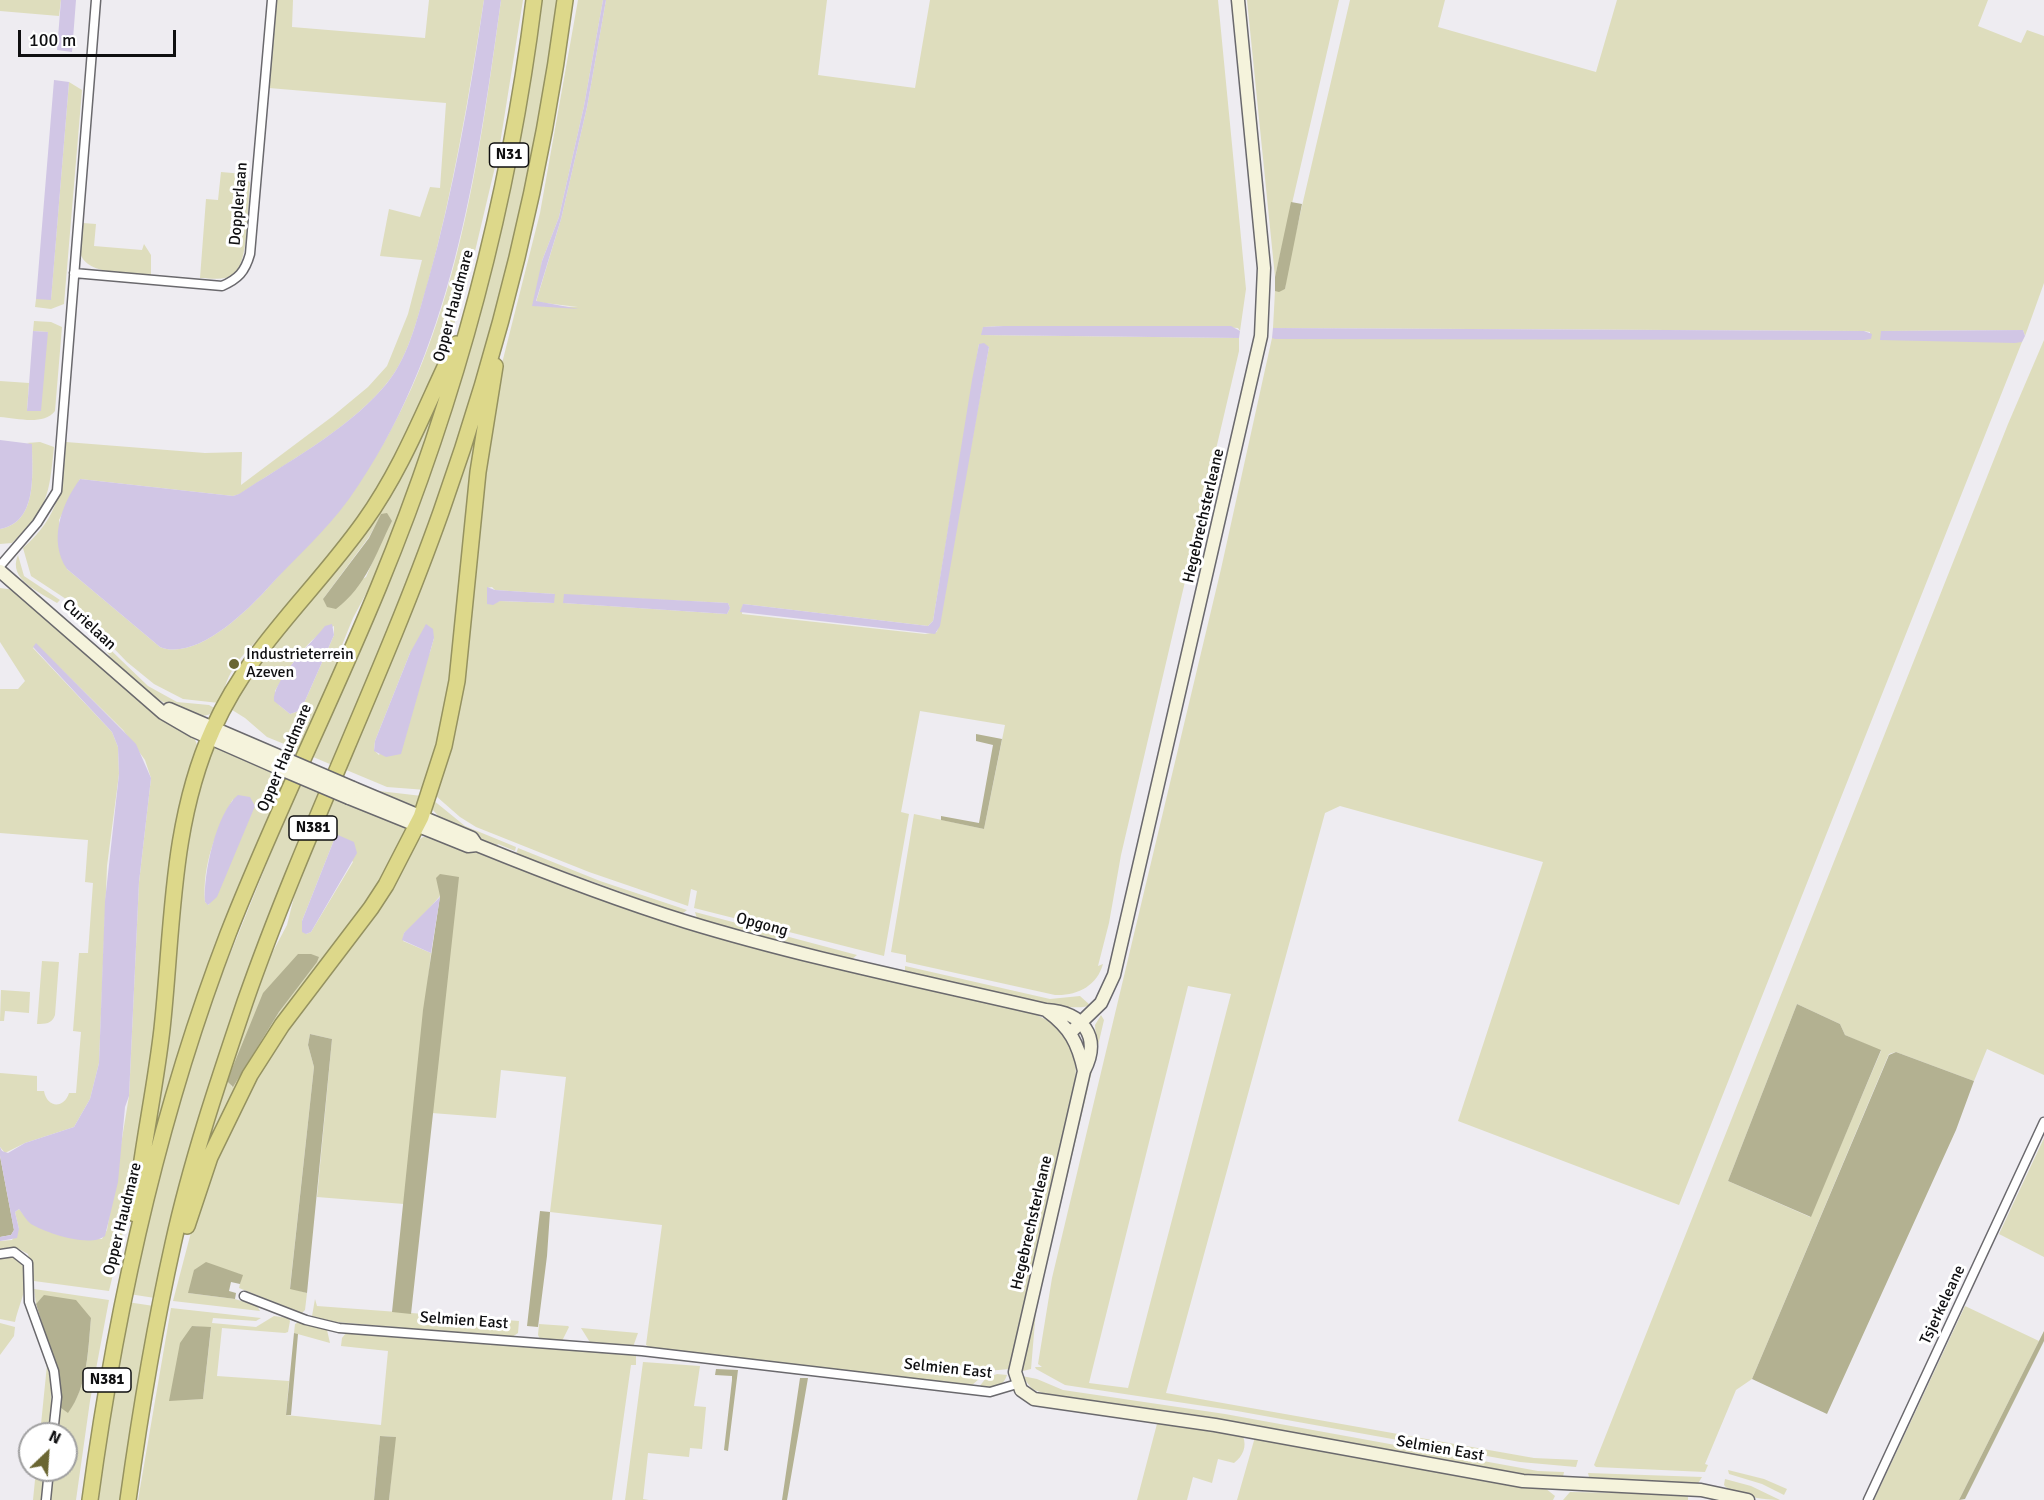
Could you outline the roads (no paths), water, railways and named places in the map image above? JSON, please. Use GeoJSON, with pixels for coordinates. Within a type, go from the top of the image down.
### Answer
{"type":"FeatureCollection","features":[{"type":"Feature","properties":{"kind":"highway","name":"Opper Haudmare"},"geometry":{"type":"LineString","coordinates":[[90,1500],[104,1394],[130,1262],[181,1070],[229,931],[380,584],[424,468],[447,375],[473,308],[507,163],[534,0]]}},
{"type":"Feature","properties":{"kind":"highway","name":"N31"},"geometry":{"type":"LineString","coordinates":[[488,383],[532,197],[558,56],[565,0]]}},
{"type":"Feature","properties":{"kind":"highway","name":"N381"},"geometry":{"type":"LineString","coordinates":[[130,1262],[138,1187],[153,1101],[162,1027],[176,858],[184,820],[211,733],[254,656],[363,524],[388,486],[447,375]]}},
{"type":"Feature","properties":{"kind":"highway","name":"N381"},"geometry":{"type":"LineString","coordinates":[[165,1282],[210,1157],[250,1075],[282,1025],[371,908],[419,822],[450,720],[457,681],[488,383]]}},
{"type":"Feature","properties":{"kind":"highway","name":"N381"},"geometry":{"type":"LineString","coordinates":[[128,1500],[142,1406],[165,1282],[191,1173],[244,1006],[264,950],[428,545],[488,383]]}},
{"type":"Feature","properties":{"kind":"main road","name":"Hegebrechsterleane"},"geometry":{"type":"LineString","coordinates":[[1084,1071],[1079,1047],[1071,1032],[1104,999],[1114,975],[1261,336],[1264,268],[1238,0]]}},
{"type":"Feature","properties":{"kind":"main road","name":"Curielaan"},"geometry":{"type":"LineString","coordinates":[[0,568],[126,683],[156,705],[163,713],[279,762]]}},
{"type":"Feature","properties":{"kind":"main road","name":"Opgong"},"geometry":{"type":"LineString","coordinates":[[279,762],[419,822],[468,846],[477,845],[570,882],[688,922],[799,952],[1046,1010],[1066,1012],[1082,1023]]}},
{"type":"Feature","properties":{"kind":"main road","name":"Opgong"},"geometry":{"type":"LineString","coordinates":[[1046,1010],[1071,1032]]}},
{"type":"Feature","properties":{"kind":"main road","name":"Hegebrechsterleane"},"geometry":{"type":"LineString","coordinates":[[1017,1384],[1015,1372],[1018,1356],[1091,1046],[1082,1023]]}},
{"type":"Feature","properties":{"kind":"main road","name":"Selmien East"},"geometry":{"type":"LineString","coordinates":[[1017,1384],[1034,1398],[1215,1425],[1523,1481],[1701,1490],[1748,1500]]}},
{"type":"Feature","properties":{"kind":"street"},"geometry":{"type":"LineString","coordinates":[[0,568],[37,523],[57,491],[96,0]]}},
{"type":"Feature","properties":{"kind":"street","name":"Dopplerlaan"},"geometry":{"type":"LineString","coordinates":[[74,273],[222,286],[236,280],[246,268],[250,255],[272,0]]}},
{"type":"Feature","properties":{"kind":"street","name":"Tsjerkeleane"},"geometry":{"type":"LineString","coordinates":[[1869,1500],[2044,1122]]}},
{"type":"Feature","properties":{"kind":"street"},"geometry":{"type":"LineString","coordinates":[[0,1254],[14,1252],[28,1263],[29,1302],[54,1371],[57,1397],[54,1422]]}},
{"type":"Feature","properties":{"kind":"street","name":"Selmien East"},"geometry":{"type":"LineString","coordinates":[[244,1296],[306,1320],[360,1330],[652,1352],[990,1392],[1017,1384]]}},
{"type":"Feature","properties":{"kind":"street"},"geometry":{"type":"LineString","coordinates":[[46,1500],[48,1482]]}},
{"type":"Feature","properties":{"kind":"place","name":"Industrieterrein Azeven"},"geometry":{"type":"Point","coordinates":[234,664]}}]}
